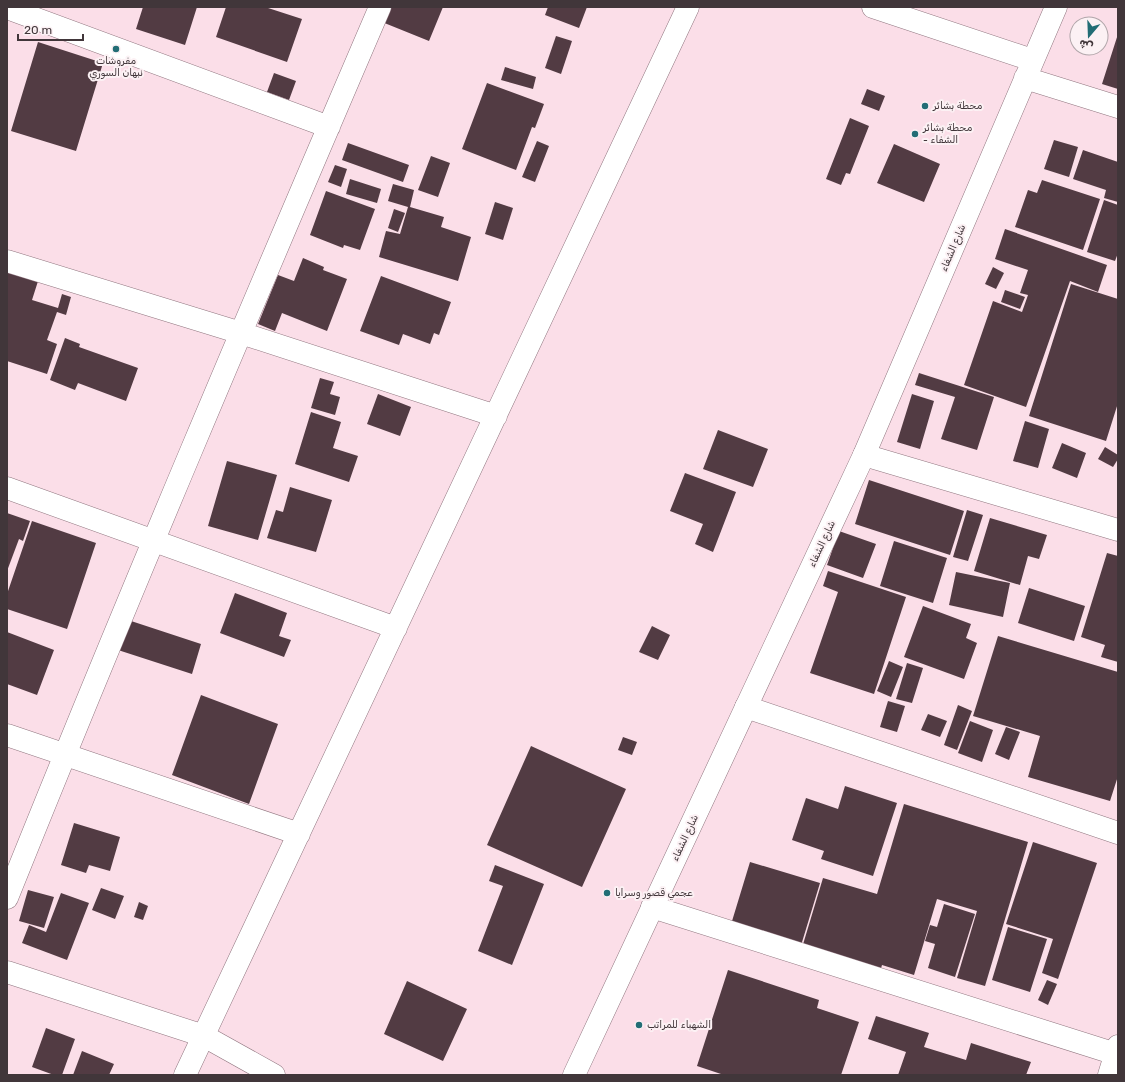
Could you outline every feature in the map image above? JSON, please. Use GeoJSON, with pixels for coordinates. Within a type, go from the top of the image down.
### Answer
{"type":"FeatureCollection","features":[{"type":"Feature","properties":{"kind":"street"},"geometry":{"type":"LineString","coordinates":[[7,898],[154,541],[380,7]]}},
{"type":"Feature","properties":{"kind":"street"},"geometry":{"type":"LineString","coordinates":[[185,1075],[688,7]]}},
{"type":"Feature","properties":{"kind":"street"},"geometry":{"type":"LineString","coordinates":[[873,7],[1029,69],[1118,107]]}},
{"type":"Feature","properties":{"kind":"street","name":"شارع الشفاء"},"geometry":{"type":"LineString","coordinates":[[574,1075],[864,455],[1056,7]]}},
{"type":"Feature","properties":{"kind":"street"},"geometry":{"type":"LineString","coordinates":[[7,8],[329,127]]}},
{"type":"Feature","properties":{"kind":"street"},"geometry":{"type":"LineString","coordinates":[[7,261],[496,416]]}},
{"type":"Feature","properties":{"kind":"street"},"geometry":{"type":"LineString","coordinates":[[864,455],[1118,530]]}},
{"type":"Feature","properties":{"kind":"street"},"geometry":{"type":"LineString","coordinates":[[7,488],[396,628]]}},
{"type":"Feature","properties":{"kind":"street"},"geometry":{"type":"LineString","coordinates":[[746,707],[1118,833]]}},
{"type":"Feature","properties":{"kind":"street"},"geometry":{"type":"LineString","coordinates":[[7,735],[299,834]]}},
{"type":"Feature","properties":{"kind":"street"},"geometry":{"type":"LineString","coordinates":[[652,907],[1117,1050],[1109,1075]]}},
{"type":"Feature","properties":{"kind":"street"},"geometry":{"type":"LineString","coordinates":[[7,972],[204,1036],[274,1075]]}},
{"type":"Feature","properties":{"kind":"building"},"geometry":{"type":"Polygon","coordinates":[[[143,7],[197,7],[185,45],[136,29],[143,7]]]}},
{"type":"Feature","properties":{"kind":"building"},"geometry":{"type":"Polygon","coordinates":[[[226,7],[265,7],[302,19],[287,62],[216,37],[226,7]]]}},
{"type":"Feature","properties":{"kind":"building"},"geometry":{"type":"Polygon","coordinates":[[[382,7],[443,7],[429,41],[377,20],[382,7]]]}},
{"type":"Feature","properties":{"kind":"building"},"geometry":{"type":"Polygon","coordinates":[[[548,7],[587,7],[579,28],[545,15],[548,7]]]}},
{"type":"Feature","properties":{"kind":"building"},"geometry":{"type":"Polygon","coordinates":[[[1118,34],[1118,89],[1102,84],[1118,34]]]}},
{"type":"Feature","properties":{"kind":"building"},"geometry":{"type":"Polygon","coordinates":[[[556,36],[572,41],[561,74],[545,68],[556,36]]]}},
{"type":"Feature","properties":{"kind":"building"},"geometry":{"type":"Polygon","coordinates":[[[38,42],[103,63],[76,151],[11,131],[38,42]]]}},
{"type":"Feature","properties":{"kind":"building"},"geometry":{"type":"Polygon","coordinates":[[[505,67],[536,77],[533,89],[501,80],[505,67]]]}},
{"type":"Feature","properties":{"kind":"building"},"geometry":{"type":"Polygon","coordinates":[[[274,73],[296,81],[289,100],[267,92],[274,73]]]}},
{"type":"Feature","properties":{"kind":"building"},"geometry":{"type":"Polygon","coordinates":[[[487,83],[544,104],[535,128],[532,127],[516,170],[462,149],[487,83]]]}},
{"type":"Feature","properties":{"kind":"building"},"geometry":{"type":"Polygon","coordinates":[[[867,89],[885,96],[879,111],[861,104],[867,89]]]}},
{"type":"Feature","properties":{"kind":"building"},"geometry":{"type":"Polygon","coordinates":[[[850,118],[869,126],[850,174],[846,173],[841,185],[826,179],[850,118]]]}},
{"type":"Feature","properties":{"kind":"building"},"geometry":{"type":"Polygon","coordinates":[[[1054,140],[1078,147],[1069,177],[1044,169],[1054,140]]]}},
{"type":"Feature","properties":{"kind":"building"},"geometry":{"type":"Polygon","coordinates":[[[537,141],[549,146],[535,182],[522,177],[537,141]]]}},
{"type":"Feature","properties":{"kind":"building"},"geometry":{"type":"Polygon","coordinates":[[[348,143],[409,165],[403,182],[342,160],[348,143]]]}},
{"type":"Feature","properties":{"kind":"building"},"geometry":{"type":"Polygon","coordinates":[[[894,144],[940,164],[924,202],[877,183],[894,144]]]}},
{"type":"Feature","properties":{"kind":"building"},"geometry":{"type":"Polygon","coordinates":[[[1083,150],[1118,162],[1118,202],[1104,198],[1106,190],[1073,179],[1083,150]]]}},
{"type":"Feature","properties":{"kind":"building"},"geometry":{"type":"Polygon","coordinates":[[[431,156],[450,163],[438,197],[418,190],[431,156]]]}},
{"type":"Feature","properties":{"kind":"building"},"geometry":{"type":"Polygon","coordinates":[[[335,165],[347,169],[341,187],[328,182],[335,165]]]}},
{"type":"Feature","properties":{"kind":"building"},"geometry":{"type":"Polygon","coordinates":[[[350,179],[381,189],[377,203],[346,194],[350,179]]]}},
{"type":"Feature","properties":{"kind":"building"},"geometry":{"type":"Polygon","coordinates":[[[1042,180],[1100,199],[1083,250],[1015,227],[1028,190],[1037,193],[1042,180]]]}},
{"type":"Feature","properties":{"kind":"building"},"geometry":{"type":"Polygon","coordinates":[[[393,184],[414,190],[410,207],[444,217],[441,227],[471,237],[458,281],[379,257],[386,231],[400,234],[408,207],[388,201],[393,184]]]}},
{"type":"Feature","properties":{"kind":"building"},"geometry":{"type":"Polygon","coordinates":[[[326,191],[375,209],[360,250],[344,245],[343,248],[310,235],[326,191]]]}},
{"type":"Feature","properties":{"kind":"building"},"geometry":{"type":"Polygon","coordinates":[[[1104,200],[1118,205],[1118,253],[1115,261],[1087,252],[1104,200]]]}},
{"type":"Feature","properties":{"kind":"building"},"geometry":{"type":"Polygon","coordinates":[[[495,202],[513,208],[503,240],[485,234],[495,202]]]}},
{"type":"Feature","properties":{"kind":"building"},"geometry":{"type":"Polygon","coordinates":[[[394,209],[405,213],[398,232],[388,228],[394,209]]]}},
{"type":"Feature","properties":{"kind":"building"},"geometry":{"type":"Polygon","coordinates":[[[1005,229],[1107,265],[1098,292],[1070,281],[1026,407],[964,385],[993,301],[1022,312],[1028,295],[1020,293],[1028,270],[995,259],[1005,229]]]}},
{"type":"Feature","properties":{"kind":"building"},"geometry":{"type":"Polygon","coordinates":[[[303,258],[324,267],[323,270],[347,279],[327,331],[282,313],[275,331],[258,324],[278,275],[294,281],[303,258]]]}},
{"type":"Feature","properties":{"kind":"building"},"geometry":{"type":"Polygon","coordinates":[[[7,267],[39,278],[32,300],[58,308],[62,294],[71,297],[66,315],[57,312],[47,340],[57,344],[47,374],[7,361],[7,267]]]}},
{"type":"Feature","properties":{"kind":"building"},"geometry":{"type":"Polygon","coordinates":[[[993,267],[1004,273],[996,289],[985,284],[993,267]]]}},
{"type":"Feature","properties":{"kind":"building"},"geometry":{"type":"Polygon","coordinates":[[[381,276],[451,302],[439,335],[434,333],[430,344],[403,334],[399,345],[360,331],[381,276]]]}},
{"type":"Feature","properties":{"kind":"building"},"geometry":{"type":"Polygon","coordinates":[[[1071,284],[1118,299],[1118,403],[1106,441],[1029,416],[1071,284]]]}},
{"type":"Feature","properties":{"kind":"building"},"geometry":{"type":"Polygon","coordinates":[[[1005,290],[1025,297],[1020,309],[1001,302],[1005,290]]]}},
{"type":"Feature","properties":{"kind":"building"},"geometry":{"type":"Polygon","coordinates":[[[65,338],[80,344],[79,347],[138,368],[126,401],[78,383],[75,390],[50,380],[65,338]]]}},
{"type":"Feature","properties":{"kind":"building"},"geometry":{"type":"Polygon","coordinates":[[[919,373],[994,397],[977,450],[941,439],[955,397],[915,385],[919,373]]]}},
{"type":"Feature","properties":{"kind":"building"},"geometry":{"type":"Polygon","coordinates":[[[320,378],[334,382],[330,394],[340,397],[335,415],[311,408],[320,378]]]}},
{"type":"Feature","properties":{"kind":"building"},"geometry":{"type":"Polygon","coordinates":[[[378,394],[411,407],[400,436],[367,424],[378,394]]]}},
{"type":"Feature","properties":{"kind":"building"},"geometry":{"type":"Polygon","coordinates":[[[912,394],[934,401],[920,449],[897,442],[912,394]]]}},
{"type":"Feature","properties":{"kind":"building"},"geometry":{"type":"Polygon","coordinates":[[[311,412],[341,422],[333,448],[358,456],[349,482],[295,464],[311,412]]]}},
{"type":"Feature","properties":{"kind":"building"},"geometry":{"type":"Polygon","coordinates":[[[1025,421],[1049,429],[1038,468],[1013,461],[1025,421]]]}},
{"type":"Feature","properties":{"kind":"building"},"geometry":{"type":"Polygon","coordinates":[[[718,430],[768,449],[753,487],[703,469],[718,430]]]}},
{"type":"Feature","properties":{"kind":"building"},"geometry":{"type":"Polygon","coordinates":[[[1062,443],[1086,453],[1077,478],[1052,468],[1062,443]]]}},
{"type":"Feature","properties":{"kind":"building"},"geometry":{"type":"Polygon","coordinates":[[[1105,447],[1118,455],[1118,459],[1113,467],[1098,459],[1105,447]]]}},
{"type":"Feature","properties":{"kind":"building"},"geometry":{"type":"Polygon","coordinates":[[[227,461],[277,475],[258,540],[208,526],[227,461]]]}},
{"type":"Feature","properties":{"kind":"building"},"geometry":{"type":"Polygon","coordinates":[[[685,473],[736,492],[713,552],[695,544],[703,524],[670,511],[685,473]]]}},
{"type":"Feature","properties":{"kind":"building"},"geometry":{"type":"Polygon","coordinates":[[[869,480],[964,511],[950,555],[855,524],[869,480]]]}},
{"type":"Feature","properties":{"kind":"building"},"geometry":{"type":"Polygon","coordinates":[[[290,487],[332,500],[316,552],[267,538],[276,510],[283,512],[290,487]]]}},
{"type":"Feature","properties":{"kind":"building"},"geometry":{"type":"Polygon","coordinates":[[[967,510],[983,515],[968,561],[953,557],[967,510]]]}},
{"type":"Feature","properties":{"kind":"building"},"geometry":{"type":"Polygon","coordinates":[[[7,513],[30,521],[23,541],[19,539],[7,571],[7,513]]]}},
{"type":"Feature","properties":{"kind":"building"},"geometry":{"type":"Polygon","coordinates":[[[990,518],[1047,535],[1039,559],[1028,556],[1020,585],[974,571],[990,518]]]}},
{"type":"Feature","properties":{"kind":"building"},"geometry":{"type":"Polygon","coordinates":[[[32,521],[96,543],[67,629],[7,609],[7,594],[32,521]]]}},
{"type":"Feature","properties":{"kind":"building"},"geometry":{"type":"Polygon","coordinates":[[[839,531],[876,544],[863,578],[827,565],[839,531]]]}},
{"type":"Feature","properties":{"kind":"building"},"geometry":{"type":"Polygon","coordinates":[[[894,541],[947,558],[933,603],[880,586],[894,541]]]}},
{"type":"Feature","properties":{"kind":"building"},"geometry":{"type":"Polygon","coordinates":[[[1107,553],[1118,556],[1118,662],[1101,657],[1105,645],[1081,637],[1107,553]]]}},
{"type":"Feature","properties":{"kind":"building"},"geometry":{"type":"Polygon","coordinates":[[[828,571],[906,597],[874,694],[810,673],[838,592],[823,586],[828,571]]]}},
{"type":"Feature","properties":{"kind":"building"},"geometry":{"type":"Polygon","coordinates":[[[956,572],[1010,583],[1003,617],[949,605],[956,572]]]}},
{"type":"Feature","properties":{"kind":"building"},"geometry":{"type":"Polygon","coordinates":[[[1029,588],[1085,606],[1074,641],[1018,623],[1029,588]]]}},
{"type":"Feature","properties":{"kind":"building"},"geometry":{"type":"Polygon","coordinates":[[[235,593],[287,613],[279,636],[291,640],[284,657],[220,633],[235,593]]]}},
{"type":"Feature","properties":{"kind":"building"},"geometry":{"type":"Polygon","coordinates":[[[923,606],[971,624],[966,638],[977,643],[964,679],[904,657],[923,606]]]}},
{"type":"Feature","properties":{"kind":"building"},"geometry":{"type":"Polygon","coordinates":[[[128,620],[201,644],[192,674],[118,650],[128,620]]]}},
{"type":"Feature","properties":{"kind":"building"},"geometry":{"type":"Polygon","coordinates":[[[652,626],[670,635],[658,660],[639,652],[652,626]]]}},
{"type":"Feature","properties":{"kind":"building"},"geometry":{"type":"Polygon","coordinates":[[[7,632],[54,650],[37,695],[7,684],[7,632]]]}},
{"type":"Feature","properties":{"kind":"building"},"geometry":{"type":"Polygon","coordinates":[[[998,636],[1118,672],[1118,776],[1110,801],[1028,777],[1040,736],[973,716],[998,636]]]}},
{"type":"Feature","properties":{"kind":"building"},"geometry":{"type":"Polygon","coordinates":[[[889,661],[903,667],[891,697],[877,691],[889,661]]]}},
{"type":"Feature","properties":{"kind":"building"},"geometry":{"type":"Polygon","coordinates":[[[907,663],[923,668],[912,703],[896,699],[907,663]]]}},
{"type":"Feature","properties":{"kind":"building"},"geometry":{"type":"Polygon","coordinates":[[[201,695],[278,724],[249,804],[172,775],[201,695]]]}},
{"type":"Feature","properties":{"kind":"building"},"geometry":{"type":"Polygon","coordinates":[[[888,701],[905,706],[897,732],[880,727],[888,701]]]}},
{"type":"Feature","properties":{"kind":"building"},"geometry":{"type":"Polygon","coordinates":[[[958,705],[972,711],[957,750],[944,745],[958,705]]]}},
{"type":"Feature","properties":{"kind":"building"},"geometry":{"type":"Polygon","coordinates":[[[928,714],[947,721],[940,737],[921,730],[928,714]]]}},
{"type":"Feature","properties":{"kind":"building"},"geometry":{"type":"Polygon","coordinates":[[[970,721],[993,730],[982,762],[958,753],[970,721]]]}},
{"type":"Feature","properties":{"kind":"building"},"geometry":{"type":"Polygon","coordinates":[[[1006,727],[1020,732],[1009,760],[995,754],[1006,727]]]}},
{"type":"Feature","properties":{"kind":"building"},"geometry":{"type":"Polygon","coordinates":[[[623,737],[637,742],[632,755],[618,750],[623,737]]]}},
{"type":"Feature","properties":{"kind":"building"},"geometry":{"type":"Polygon","coordinates":[[[531,746],[626,789],[582,887],[487,845],[531,746]]]}},
{"type":"Feature","properties":{"kind":"building"},"geometry":{"type":"Polygon","coordinates":[[[845,786],[897,803],[873,876],[821,859],[824,851],[792,840],[806,798],[838,809],[845,786]]]}},
{"type":"Feature","properties":{"kind":"building"},"geometry":{"type":"Polygon","coordinates":[[[904,804],[1028,842],[985,986],[957,978],[977,911],[937,899],[914,975],[882,965],[879,975],[801,951],[823,878],[877,894],[904,804]]]}},
{"type":"Feature","properties":{"kind":"building"},"geometry":{"type":"Polygon","coordinates":[[[74,823],[120,837],[110,871],[89,865],[86,873],[61,865],[74,823]]]}},
{"type":"Feature","properties":{"kind":"building"},"geometry":{"type":"Polygon","coordinates":[[[1033,842],[1097,863],[1058,979],[1042,973],[1053,939],[1006,924],[1033,842]]]}},
{"type":"Feature","properties":{"kind":"building"},"geometry":{"type":"Polygon","coordinates":[[[750,862],[820,883],[799,952],[729,931],[750,862]]]}},
{"type":"Feature","properties":{"kind":"building"},"geometry":{"type":"Polygon","coordinates":[[[495,865],[544,884],[512,965],[478,951],[503,886],[489,881],[495,865]]]}},
{"type":"Feature","properties":{"kind":"building"},"geometry":{"type":"Polygon","coordinates":[[[101,888],[124,896],[115,919],[92,910],[101,888]]]}},
{"type":"Feature","properties":{"kind":"building"},"geometry":{"type":"Polygon","coordinates":[[[28,890],[54,897],[44,928],[19,921],[28,890]]]}},
{"type":"Feature","properties":{"kind":"building"},"geometry":{"type":"Polygon","coordinates":[[[61,893],[89,903],[67,960],[22,943],[29,925],[46,932],[61,893]]]}},
{"type":"Feature","properties":{"kind":"building"},"geometry":{"type":"Polygon","coordinates":[[[139,902],[148,906],[143,920],[134,917],[139,902]]]}},
{"type":"Feature","properties":{"kind":"building"},"geometry":{"type":"Polygon","coordinates":[[[944,904],[975,914],[955,977],[928,968],[935,944],[925,941],[930,925],[937,927],[944,904]]]}},
{"type":"Feature","properties":{"kind":"building"},"geometry":{"type":"Polygon","coordinates":[[[1008,927],[1047,939],[1030,992],[992,980],[1008,927]]]}},
{"type":"Feature","properties":{"kind":"building"},"geometry":{"type":"Polygon","coordinates":[[[728,970],[819,1000],[817,1008],[859,1022],[841,1075],[724,1075],[697,1066],[728,970]]]}},
{"type":"Feature","properties":{"kind":"building"},"geometry":{"type":"Polygon","coordinates":[[[1047,980],[1057,984],[1048,1005],[1038,1000],[1047,980]]]}},
{"type":"Feature","properties":{"kind":"building"},"geometry":{"type":"Polygon","coordinates":[[[407,981],[467,1009],[443,1061],[384,1034],[407,981]]]}},
{"type":"Feature","properties":{"kind":"building"},"geometry":{"type":"Polygon","coordinates":[[[876,1016],[929,1033],[924,1047],[966,1060],[971,1043],[1031,1062],[1026,1075],[898,1075],[906,1052],[868,1039],[876,1016]]]}},
{"type":"Feature","properties":{"kind":"building"},"geometry":{"type":"Polygon","coordinates":[[[46,1028],[75,1039],[62,1075],[54,1075],[32,1067],[46,1028]]]}},
{"type":"Feature","properties":{"kind":"building"},"geometry":{"type":"Polygon","coordinates":[[[82,1051],[114,1064],[109,1075],[73,1075],[82,1051]]]}},
{"type":"Feature","properties":{"kind":"place","name":"مفروشات نبهان السوري"},"geometry":{"type":"Point","coordinates":[116,49]}},
{"type":"Feature","properties":{"kind":"place","name":"محطة بشائر"},"geometry":{"type":"Point","coordinates":[925,106]}},
{"type":"Feature","properties":{"kind":"place","name":"محطة بشائر - الشفاء"},"geometry":{"type":"Point","coordinates":[915,134]}},
{"type":"Feature","properties":{"kind":"place","name":"عجمي قصور وسرايا"},"geometry":{"type":"Point","coordinates":[607,893]}},
{"type":"Feature","properties":{"kind":"place","name":"الشهباء للمراتب"},"geometry":{"type":"Point","coordinates":[639,1025]}}]}
